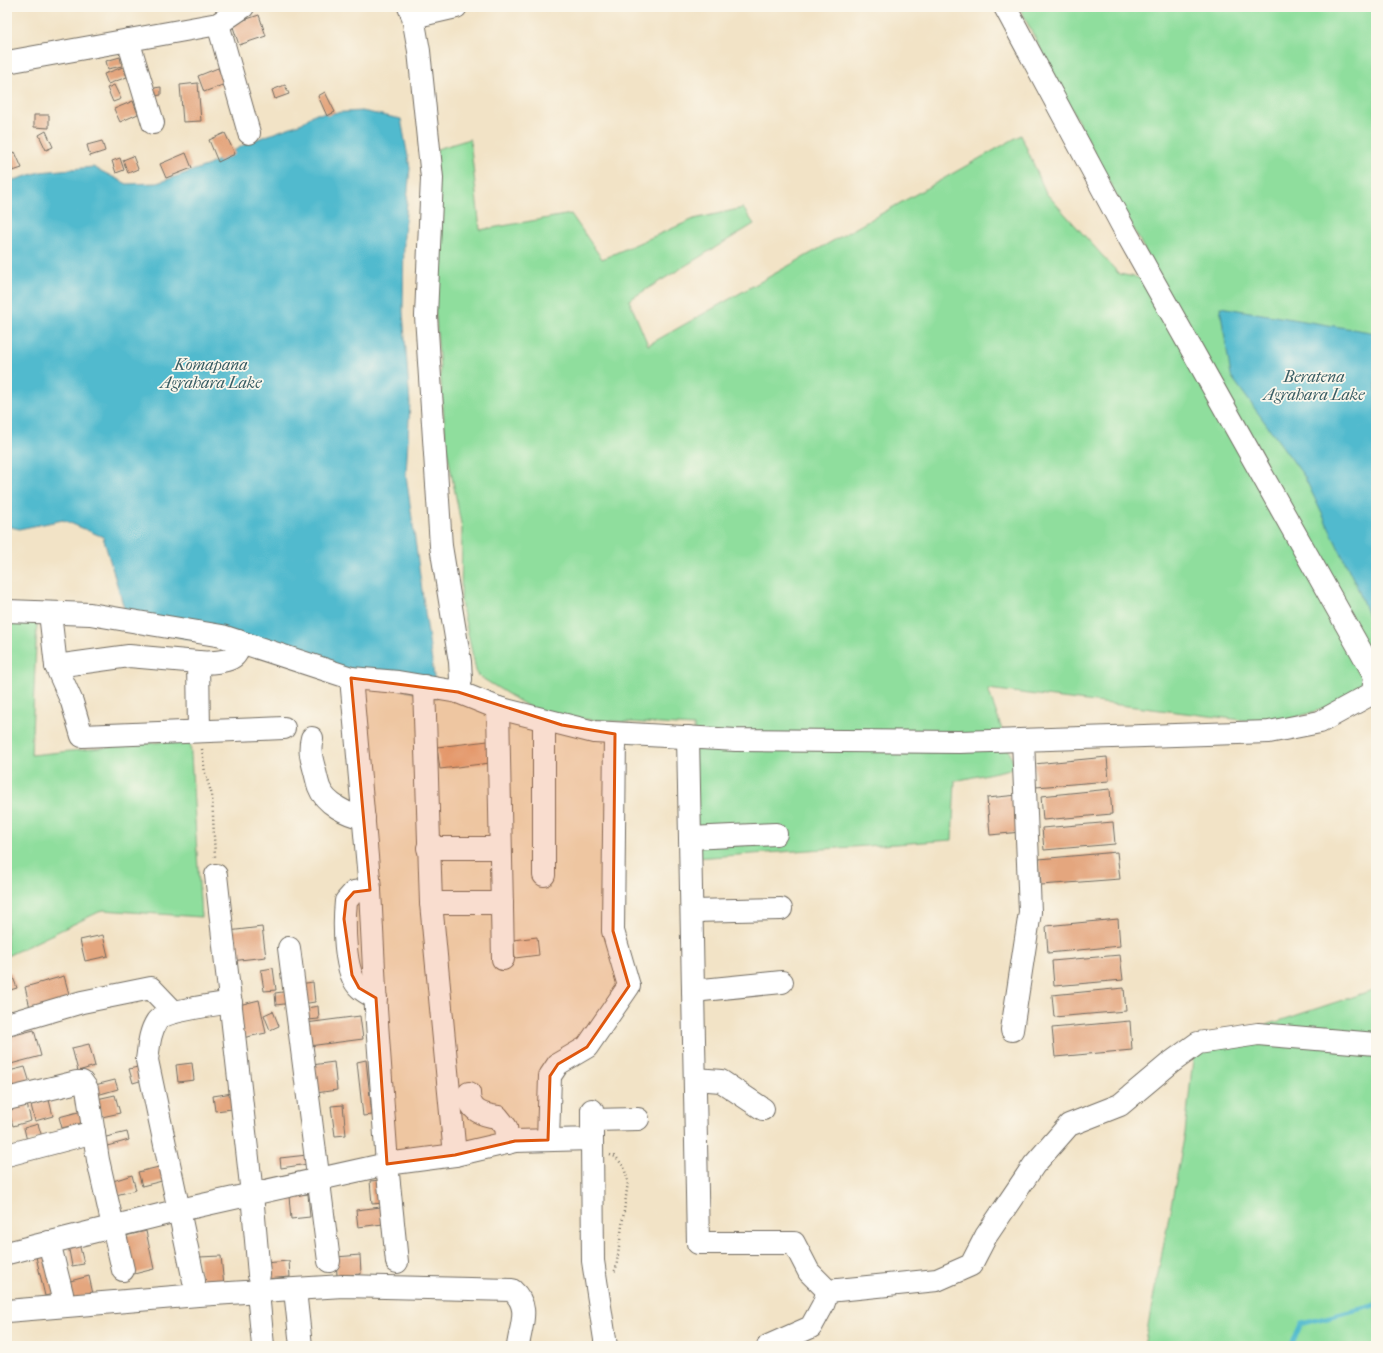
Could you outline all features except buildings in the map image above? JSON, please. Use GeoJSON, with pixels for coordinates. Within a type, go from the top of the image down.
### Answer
{"type":"FeatureCollection","features":[{"type":"Feature","properties":{"kind":"street"},"geometry":{"type":"LineString","coordinates":[[7,62],[218,24],[243,7]]}},
{"type":"Feature","properties":{"kind":"street"},"geometry":{"type":"LineString","coordinates":[[456,7],[411,12],[418,51],[432,178],[426,316],[441,546],[460,662],[461,679],[458,692]]}},
{"type":"Feature","properties":{"kind":"street"},"geometry":{"type":"LineString","coordinates":[[7,611],[90,614],[222,636],[351,678],[424,686],[458,692],[498,708],[544,721],[594,732],[615,734],[736,740],[911,742],[1269,732],[1320,722],[1373,693],[1375,676],[1123,226],[1005,7]]}},
{"type":"Feature","properties":{"kind":"street"},"geometry":{"type":"LineString","coordinates":[[218,24],[250,133]]}},
{"type":"Feature","properties":{"kind":"street"},"geometry":{"type":"LineString","coordinates":[[128,40],[153,123]]}},
{"type":"Feature","properties":{"kind":"street"},"geometry":{"type":"LineString","coordinates":[[50,613],[56,666],[72,702],[82,736],[284,728]]}},
{"type":"Feature","properties":{"kind":"street"},"geometry":{"type":"LineString","coordinates":[[158,625],[159,659]]}},
{"type":"Feature","properties":{"kind":"street"},"geometry":{"type":"LineString","coordinates":[[56,666],[129,656],[209,664],[231,659],[236,654],[238,641]]}},
{"type":"Feature","properties":{"kind":"street"},"geometry":{"type":"LineString","coordinates":[[198,662],[199,731]]}},
{"type":"Feature","properties":{"kind":"street"},"geometry":{"type":"LineString","coordinates":[[351,678],[370,890],[387,1164],[397,1262]]}},
{"type":"Feature","properties":{"kind":"street"},"geometry":{"type":"LineString","coordinates":[[424,686],[428,848],[431,903],[455,1155]]}},
{"type":"Feature","properties":{"kind":"street"},"geometry":{"type":"LineString","coordinates":[[498,708],[503,959]]}},
{"type":"Feature","properties":{"kind":"street"},"geometry":{"type":"LineString","coordinates":[[544,721],[544,875]]}},
{"type":"Feature","properties":{"kind":"street"},"geometry":{"type":"LineString","coordinates":[[548,1140],[550,1076],[558,1064],[588,1047],[629,986],[613,931],[615,734]]}},
{"type":"Feature","properties":{"kind":"street"},"geometry":{"type":"LineString","coordinates":[[688,737],[696,1079],[698,1243],[794,1243],[809,1272],[828,1291]]}},
{"type":"Feature","properties":{"kind":"street"},"geometry":{"type":"LineString","coordinates":[[312,738],[309,749],[319,788],[326,798],[340,809],[352,816],[364,818]]}},
{"type":"Feature","properties":{"kind":"street"},"geometry":{"type":"LineString","coordinates":[[1012,1030],[1030,912],[1023,740]]}},
{"type":"Feature","properties":{"kind":"street"},"geometry":{"type":"LineString","coordinates":[[690,838],[776,834]]}},
{"type":"Feature","properties":{"kind":"street"},"geometry":{"type":"LineString","coordinates":[[428,848],[500,848]]}},
{"type":"Feature","properties":{"kind":"street"},"geometry":{"type":"LineString","coordinates":[[216,875],[252,1194],[263,1346]]}},
{"type":"Feature","properties":{"kind":"street"},"geometry":{"type":"LineString","coordinates":[[431,903],[502,903]]}},
{"type":"Feature","properties":{"kind":"street"},"geometry":{"type":"LineString","coordinates":[[692,911],[781,909]]}},
{"type":"Feature","properties":{"kind":"street"},"geometry":{"type":"LineString","coordinates":[[289,948],[320,1180],[329,1261]]}},
{"type":"Feature","properties":{"kind":"street"},"geometry":{"type":"LineString","coordinates":[[694,990],[782,982]]}},
{"type":"Feature","properties":{"kind":"street"},"geometry":{"type":"LineString","coordinates":[[7,1024],[82,1002],[151,988],[174,1012]]}},
{"type":"Feature","properties":{"kind":"street"},"geometry":{"type":"LineString","coordinates":[[194,1281],[147,1060],[150,1038],[158,1020],[174,1012],[231,1002]]}},
{"type":"Feature","properties":{"kind":"street"},"geometry":{"type":"LineString","coordinates":[[828,1291],[937,1280],[971,1265],[986,1236],[1034,1165],[1069,1125],[1120,1105],[1169,1064],[1198,1043],[1258,1034],[1376,1044]]}},
{"type":"Feature","properties":{"kind":"street"},"geometry":{"type":"LineString","coordinates":[[696,1079],[721,1081],[763,1109]]}},
{"type":"Feature","properties":{"kind":"street"},"geometry":{"type":"LineString","coordinates":[[7,1100],[82,1082],[87,1089],[98,1160],[123,1270]]}},
{"type":"Feature","properties":{"kind":"street"},"geometry":{"type":"LineString","coordinates":[[469,1093],[469,1101],[473,1109],[485,1115],[498,1117],[506,1127],[508,1143]]}},
{"type":"Feature","properties":{"kind":"street"},"geometry":{"type":"LineString","coordinates":[[7,1253],[114,1225],[387,1164],[455,1155],[508,1143],[548,1140],[638,1119]]}},
{"type":"Feature","properties":{"kind":"street"},"geometry":{"type":"LineString","coordinates":[[592,1129],[593,1261],[596,1289],[606,1346]]}},
{"type":"Feature","properties":{"kind":"street"},"geometry":{"type":"LineString","coordinates":[[7,1155],[94,1132]]}},
{"type":"Feature","properties":{"kind":"street"},"geometry":{"type":"LineString","coordinates":[[49,1242],[62,1294]]}},
{"type":"Feature","properties":{"kind":"street"},"geometry":{"type":"LineString","coordinates":[[7,1311],[258,1283],[295,1290],[343,1286],[512,1290],[521,1298],[524,1307],[518,1346]]}},
{"type":"Feature","properties":{"kind":"street"},"geometry":{"type":"LineString","coordinates":[[295,1290],[301,1346]]}},
{"type":"Feature","properties":{"kind":"street"},"geometry":{"type":"LineString","coordinates":[[768,1346],[811,1326],[823,1305],[828,1291]]}},
{"type":"Feature","properties":{"kind":"path"},"geometry":{"type":"LineString","coordinates":[[199,731],[206,773],[212,795],[216,875]]}},
{"type":"Feature","properties":{"kind":"path"},"geometry":{"type":"LineString","coordinates":[[592,1129],[624,1167],[628,1182],[616,1269],[606,1283],[596,1289]]}},
{"type":"Feature","properties":{"kind":"highlighted area"},"geometry":{"type":"Polygon","coordinates":[[[351,678],[458,692],[562,725],[615,734],[613,931],[629,986],[587,1047],[558,1064],[550,1076],[548,1140],[515,1141],[455,1155],[387,1164],[376,998],[359,988],[352,975],[344,919],[346,901],[354,892],[370,890],[351,678]]]}},
{"type":"Feature","properties":{"kind":"green space"},"geometry":{"type":"Polygon","coordinates":[[[1019,7],[1376,7],[1376,692],[1275,724],[988,689],[1015,768],[955,781],[952,840],[695,858],[694,726],[545,717],[477,675],[461,602],[462,529],[446,445],[434,294],[437,149],[470,139],[480,230],[571,214],[602,259],[694,219],[743,208],[754,224],[629,300],[648,345],[1021,135],[1046,193],[1119,274],[1161,282],[1019,7]]]}},
{"type":"Feature","properties":{"kind":"green space"},"geometry":{"type":"Polygon","coordinates":[[[7,621],[37,622],[31,755],[190,739],[201,917],[103,910],[7,956],[7,621]]]}},
{"type":"Feature","properties":{"kind":"green space"},"geometry":{"type":"Polygon","coordinates":[[[1376,989],[1376,1346],[1144,1346],[1185,1133],[1194,1049],[1376,989]]]}},
{"type":"Feature","properties":{"kind":"water","name":"Komapana Agrahara Lake"},"geometry":{"type":"Polygon","coordinates":[[[362,111],[401,119],[410,168],[404,235],[403,312],[410,403],[406,475],[437,698],[129,625],[103,537],[63,520],[19,529],[7,526],[7,182],[40,172],[93,167],[127,184],[157,183],[209,165],[249,142],[302,123],[314,114],[362,111]]]}},
{"type":"Feature","properties":{"kind":"water","name":"Beratena Agrahara Lake"},"geometry":{"type":"Polygon","coordinates":[[[1220,307],[1376,333],[1376,638],[1358,589],[1304,476],[1231,376],[1220,307]]]}},
{"type":"Feature","properties":{"kind":"waterway"},"geometry":{"type":"LineString","coordinates":[[1291,1346],[1301,1324],[1376,1305]]}}]}
